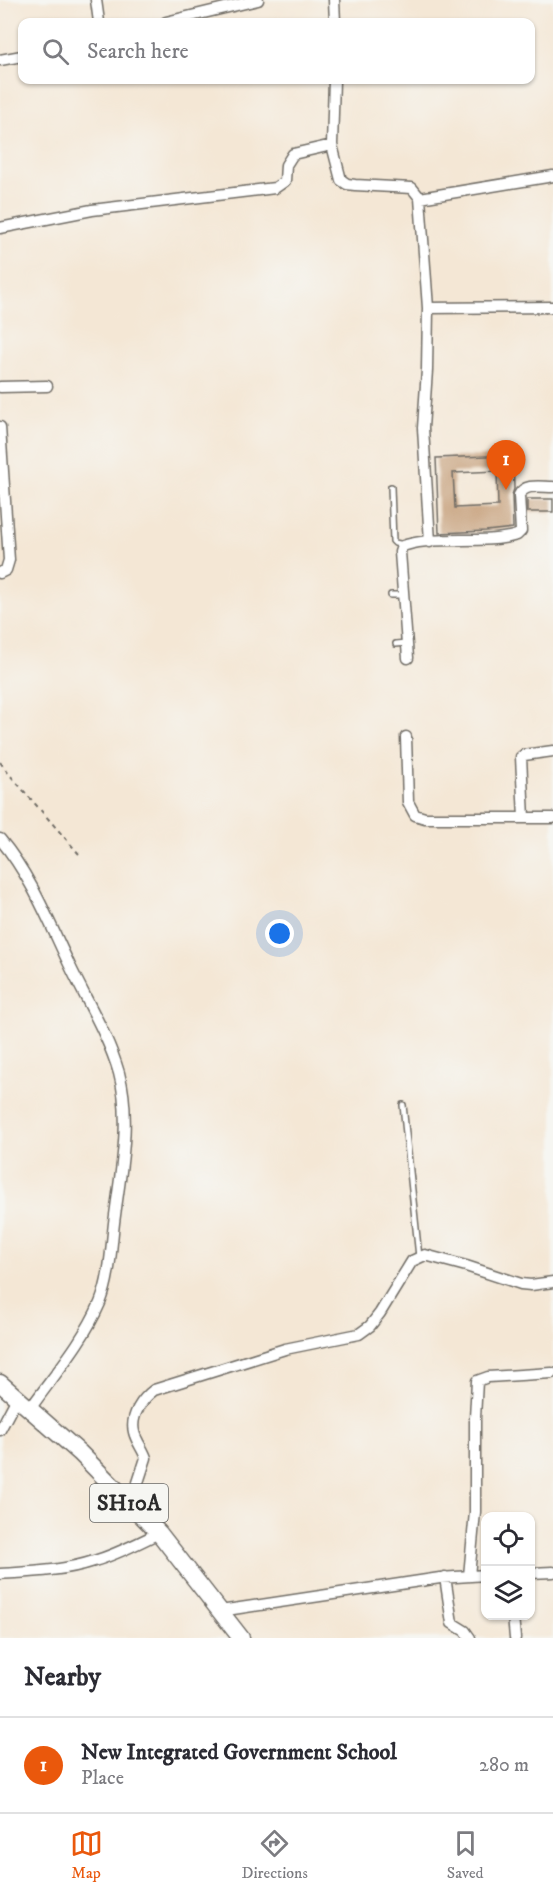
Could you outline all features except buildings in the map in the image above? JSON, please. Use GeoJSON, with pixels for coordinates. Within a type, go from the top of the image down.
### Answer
{"type":"FeatureCollection","features":[{"type":"Feature","properties":{"kind":"main road","name":"SH10A"},"geometry":{"type":"LineString","coordinates":[[0,1383],[80,1453],[159,1533],[242,1638]]}},
{"type":"Feature","properties":{"kind":"street"},"geometry":{"type":"LineString","coordinates":[[96,0],[98,18]]}},
{"type":"Feature","properties":{"kind":"street"},"geometry":{"type":"LineString","coordinates":[[183,18],[258,0]]}},
{"type":"Feature","properties":{"kind":"street"},"geometry":{"type":"LineString","coordinates":[[334,0],[335,18]]}},
{"type":"Feature","properties":{"kind":"street"},"geometry":{"type":"LineString","coordinates":[[0,60],[18,57]]}},
{"type":"Feature","properties":{"kind":"street"},"geometry":{"type":"LineString","coordinates":[[334,84],[333,145],[341,180],[347,184],[412,188],[420,198],[428,308],[423,428],[430,542]]}},
{"type":"Feature","properties":{"kind":"street"},"geometry":{"type":"LineString","coordinates":[[0,228],[92,210],[275,188],[285,181],[286,165],[294,154],[333,145]]}},
{"type":"Feature","properties":{"kind":"street"},"geometry":{"type":"LineString","coordinates":[[420,198],[553,176]]}},
{"type":"Feature","properties":{"kind":"street"},"geometry":{"type":"LineString","coordinates":[[428,308],[553,307]]}},
{"type":"Feature","properties":{"kind":"street"},"geometry":{"type":"LineString","coordinates":[[0,387],[47,386]]}},
{"type":"Feature","properties":{"kind":"street"},"geometry":{"type":"LineString","coordinates":[[0,427],[9,560],[6,570],[0,573]]}},
{"type":"Feature","properties":{"kind":"street"},"geometry":{"type":"LineString","coordinates":[[408,658],[402,644],[403,595],[400,552],[402,547],[430,542],[517,535],[521,531],[522,523],[519,495],[521,491],[526,487],[548,490]]}},
{"type":"Feature","properties":{"kind":"street"},"geometry":{"type":"LineString","coordinates":[[405,737],[408,802],[415,816],[425,818],[553,818]]}},
{"type":"Feature","properties":{"kind":"street"},"geometry":{"type":"LineString","coordinates":[[524,818],[521,757],[553,751]]}},
{"type":"Feature","properties":{"kind":"street"},"geometry":{"type":"LineString","coordinates":[[0,839],[34,891],[74,974],[101,1023],[119,1074],[124,1103],[124,1137],[117,1202],[106,1282],[101,1300],[88,1328],[0,1430]]}},
{"type":"Feature","properties":{"kind":"street"},"geometry":{"type":"LineString","coordinates":[[131,1504],[146,1458],[133,1429],[136,1412],[146,1395],[154,1390],[285,1348],[359,1334],[375,1319],[412,1261],[425,1255],[521,1284],[553,1282]]}},
{"type":"Feature","properties":{"kind":"street"},"geometry":{"type":"LineString","coordinates":[[469,1576],[475,1512],[477,1381],[488,1377],[552,1373]]}},
{"type":"Feature","properties":{"kind":"street"},"geometry":{"type":"LineString","coordinates":[[0,1574],[44,1571],[83,1564],[116,1553],[159,1533]]}},
{"type":"Feature","properties":{"kind":"street"},"geometry":{"type":"LineString","coordinates":[[535,1573],[553,1572]]}},
{"type":"Feature","properties":{"kind":"street"},"geometry":{"type":"LineString","coordinates":[[220,1611],[445,1577],[481,1575]]}},
{"type":"Feature","properties":{"kind":"street"},"geometry":{"type":"LineString","coordinates":[[445,1577],[452,1623],[465,1631],[470,1638]]}},
{"type":"Feature","properties":{"kind":"street"},"geometry":{"type":"LineString","coordinates":[[513,1620],[515,1638]]}},
{"type":"Feature","properties":{"kind":"lane"},"geometry":{"type":"LineString","coordinates":[[391,487],[393,541],[405,545]]}},
{"type":"Feature","properties":{"kind":"lane"},"geometry":{"type":"LineString","coordinates":[[391,595],[403,595]]}},
{"type":"Feature","properties":{"kind":"lane"},"geometry":{"type":"LineString","coordinates":[[403,1105],[419,1257]]}},
{"type":"Feature","properties":{"kind":"path"},"geometry":{"type":"LineString","coordinates":[[0,762],[80,854]]}},
{"type":"Feature","properties":{"kind":"place","name":"New Integrated Government School"},"geometry":{"type":"Point","coordinates":[506,490]}}]}
